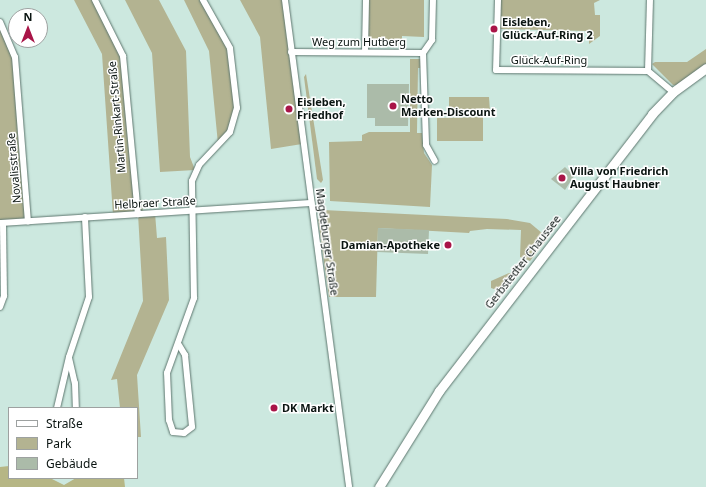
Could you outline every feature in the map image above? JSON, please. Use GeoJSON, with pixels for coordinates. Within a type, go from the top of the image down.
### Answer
{"type":"FeatureCollection","features":[{"type":"Feature","properties":{"kind":"main road","name":"Gerbstedter Chaussee"},"geometry":{"type":"LineString","coordinates":[[379,487],[439,392],[468,352],[652,114],[673,92],[706,68]]}},
{"type":"Feature","properties":{"kind":"street","name":"Martin-Rinkart-Straße"},"geometry":{"type":"LineString","coordinates":[[94,0],[123,56],[138,214]]}},
{"type":"Feature","properties":{"kind":"street"},"geometry":{"type":"LineString","coordinates":[[179,346],[185,355],[192,427],[184,433],[173,432],[169,420],[167,373],[179,346],[195,292],[191,211],[195,172],[230,132],[237,108],[230,48],[203,0]]}},
{"type":"Feature","properties":{"kind":"street","name":"Magdeburger Straße"},"geometry":{"type":"LineString","coordinates":[[285,0],[349,487]]}},
{"type":"Feature","properties":{"kind":"street"},"geometry":{"type":"LineString","coordinates":[[365,52],[366,0]]}},
{"type":"Feature","properties":{"kind":"street"},"geometry":{"type":"LineString","coordinates":[[432,0],[432,40],[425,52],[426,145],[434,161]]}},
{"type":"Feature","properties":{"kind":"street","name":"Glück-Auf-Ring"},"geometry":{"type":"LineString","coordinates":[[498,0],[496,70],[648,71]]}},
{"type":"Feature","properties":{"kind":"street"},"geometry":{"type":"LineString","coordinates":[[650,0],[648,71],[673,92]]}},
{"type":"Feature","properties":{"kind":"street","name":"Novalisstraße"},"geometry":{"type":"LineString","coordinates":[[0,22],[15,57],[28,221]]}},
{"type":"Feature","properties":{"kind":"street","name":"Weg zum Hutberg"},"geometry":{"type":"LineString","coordinates":[[291,52],[425,52]]}},
{"type":"Feature","properties":{"kind":"street","name":"Helbraer Straße"},"geometry":{"type":"LineString","coordinates":[[1,223],[311,202]]}},
{"type":"Feature","properties":{"kind":"street"},"geometry":{"type":"LineString","coordinates":[[57,407],[69,357],[89,297],[85,217]]}},
{"type":"Feature","properties":{"kind":"street"},"geometry":{"type":"LineString","coordinates":[[0,307],[4,296],[1,223]]}},
{"type":"Feature","properties":{"kind":"street"},"geometry":{"type":"LineString","coordinates":[[69,357],[75,383],[76,407]]}},
{"type":"Feature","properties":{"kind":"green space"},"geometry":{"type":"Polygon","coordinates":[[[74,0],[95,0],[123,56],[133,179],[144,213],[155,213],[157,238],[166,237],[169,300],[137,375],[141,437],[138,437],[138,407],[120,407],[117,379],[111,380],[143,301],[138,214],[113,215],[102,54],[74,0]]]}},
{"type":"Feature","properties":{"kind":"green space"},"geometry":{"type":"Polygon","coordinates":[[[125,0],[159,0],[186,51],[190,157],[195,170],[160,172],[152,53],[125,0]]]}},
{"type":"Feature","properties":{"kind":"green space"},"geometry":{"type":"Polygon","coordinates":[[[184,0],[203,0],[230,48],[237,108],[234,121],[218,144],[209,51],[184,0]]]}},
{"type":"Feature","properties":{"kind":"green space"},"geometry":{"type":"Polygon","coordinates":[[[240,0],[285,0],[302,144],[271,149],[260,37],[240,0]]]}},
{"type":"Feature","properties":{"kind":"green space"},"geometry":{"type":"Polygon","coordinates":[[[368,0],[424,0],[424,37],[402,36],[402,41],[368,41],[368,0]]]}},
{"type":"Feature","properties":{"kind":"green space"},"geometry":{"type":"Polygon","coordinates":[[[500,0],[600,0],[594,3],[595,15],[600,15],[600,36],[589,44],[589,31],[500,29],[500,0]]]}},
{"type":"Feature","properties":{"kind":"green space"},"geometry":{"type":"Polygon","coordinates":[[[0,22],[8,39],[8,48],[13,49],[28,221],[0,223],[0,22]]]}},
{"type":"Feature","properties":{"kind":"green space"},"geometry":{"type":"Polygon","coordinates":[[[706,49],[706,64],[678,85],[673,85],[652,64],[655,62],[687,62],[706,49]]]}},
{"type":"Feature","properties":{"kind":"green space"},"geometry":{"type":"Polygon","coordinates":[[[410,59],[422,59],[422,68],[418,68],[417,133],[422,133],[424,153],[432,165],[430,207],[330,201],[329,142],[362,141],[362,135],[369,132],[410,132],[410,59]]]}},
{"type":"Feature","properties":{"kind":"green space"},"geometry":{"type":"Polygon","coordinates":[[[306,74],[323,180],[321,183],[317,179],[304,77],[306,74]]]}},
{"type":"Feature","properties":{"kind":"green space"},"geometry":{"type":"Polygon","coordinates":[[[449,97],[489,97],[490,111],[452,111],[449,109],[449,97]]]}},
{"type":"Feature","properties":{"kind":"green space"},"geometry":{"type":"Polygon","coordinates":[[[483,117],[483,141],[437,141],[437,118],[483,117]]]}},
{"type":"Feature","properties":{"kind":"green space"},"geometry":{"type":"Polygon","coordinates":[[[323,210],[507,219],[530,223],[548,238],[530,261],[520,257],[521,230],[487,229],[470,231],[469,233],[378,228],[376,297],[329,297],[318,220],[323,210]]]}},
{"type":"Feature","properties":{"kind":"green space"},"geometry":{"type":"Polygon","coordinates":[[[509,273],[514,274],[500,291],[491,288],[491,281],[509,273]]]}},
{"type":"Feature","properties":{"kind":"green space"},"geometry":{"type":"Polygon","coordinates":[[[8,466],[8,479],[52,479],[64,485],[74,479],[124,479],[125,487],[0,487],[0,467],[8,466]]]}},
{"type":"Feature","properties":{"kind":"building","name":"Netto Marken-Discount"},"geometry":{"type":"Polygon","coordinates":[[[367,84],[409,84],[408,126],[375,126],[375,118],[367,118],[367,84]]]}},
{"type":"Feature","properties":{"kind":"building","name":"Villa von Friedrich August Haubner"},"geometry":{"type":"Polygon","coordinates":[[[565,167],[574,176],[565,190],[551,179],[565,167]]]}},
{"type":"Feature","properties":{"kind":"building"},"geometry":{"type":"Polygon","coordinates":[[[378,228],[429,230],[428,254],[377,252],[378,228]]]}},
{"type":"Feature","properties":{"kind":"place","name":"Eisleben, Glück-Auf-Ring 2"},"geometry":{"type":"Point","coordinates":[494,29]}},
{"type":"Feature","properties":{"kind":"place","name":"Netto Marken-Discount"},"geometry":{"type":"Point","coordinates":[393,106]}},
{"type":"Feature","properties":{"kind":"place","name":"Eisleben, Friedhof"},"geometry":{"type":"Point","coordinates":[289,109]}},
{"type":"Feature","properties":{"kind":"place","name":"Villa von Friedrich August Haubner"},"geometry":{"type":"Point","coordinates":[562,178]}},
{"type":"Feature","properties":{"kind":"place","name":"Damian-Apotheke"},"geometry":{"type":"Point","coordinates":[448,245]}},
{"type":"Feature","properties":{"kind":"place","name":"DK Markt"},"geometry":{"type":"Point","coordinates":[274,408]}}]}
